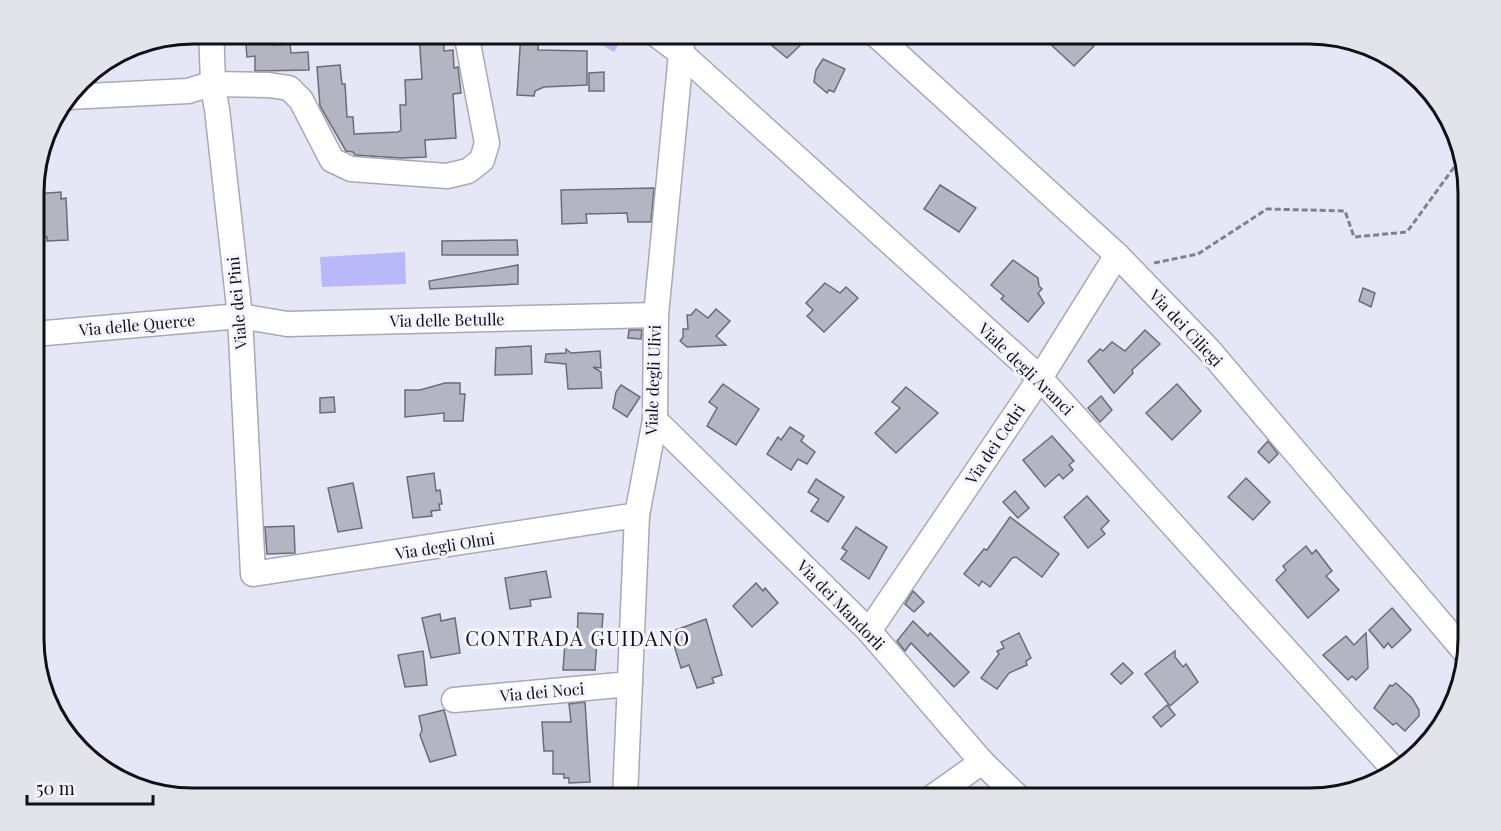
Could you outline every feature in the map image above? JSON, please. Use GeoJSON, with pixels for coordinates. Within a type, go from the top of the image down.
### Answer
{"type":"FeatureCollection","features":[{"type":"Feature","properties":{"kind":"street","name":"Viale dei Pini"},"geometry":{"type":"LineString","coordinates":[[212,44],[211,84],[217,109],[240,316],[253,574]]}},
{"type":"Feature","properties":{"kind":"street"},"geometry":{"type":"LineString","coordinates":[[79,96],[188,91],[211,84],[269,85],[289,88],[301,100],[321,145],[332,160],[351,169],[447,176],[468,171],[482,160],[487,143],[468,44]]}},
{"type":"Feature","properties":{"kind":"street","name":"Viale degli Ulivi"},"geometry":{"type":"LineString","coordinates":[[625,788],[636,515],[655,420],[656,315],[682,44]]}},
{"type":"Feature","properties":{"kind":"street","name":"Viale degli Aranci"},"geometry":{"type":"LineString","coordinates":[[682,44],[1040,378],[1389,763]]}},
{"type":"Feature","properties":{"kind":"street","name":"Via dei Ciliegi"},"geometry":{"type":"LineString","coordinates":[[886,44],[1123,261],[1216,359],[1457,644]]}},
{"type":"Feature","properties":{"kind":"street","name":"Via dei Cedri"},"geometry":{"type":"LineString","coordinates":[[869,631],[1040,378],[1123,261]]}},
{"type":"Feature","properties":{"kind":"street","name":"Via delle Betulle"},"geometry":{"type":"LineString","coordinates":[[240,316],[287,324],[656,315]]}},
{"type":"Feature","properties":{"kind":"street","name":"Via delle Querce"},"geometry":{"type":"LineString","coordinates":[[44,333],[240,316]]}},
{"type":"Feature","properties":{"kind":"street","name":"Via dei Mandorli"},"geometry":{"type":"LineString","coordinates":[[655,420],[869,631],[982,762],[1008,787]]}},
{"type":"Feature","properties":{"kind":"street","name":"Via degli Olmi"},"geometry":{"type":"LineString","coordinates":[[253,574],[636,515]]}},
{"type":"Feature","properties":{"kind":"street","name":"Via dei Noci"},"geometry":{"type":"LineString","coordinates":[[454,700],[630,684]]}},
{"type":"Feature","properties":{"kind":"street"},"geometry":{"type":"LineString","coordinates":[[946,787],[982,762]]}},
{"type":"Feature","properties":{"kind":"path"},"geometry":{"type":"LineString","coordinates":[[1123,261],[1198,254],[1267,209],[1345,211],[1354,237],[1407,232],[1455,166]]}},
{"type":"Feature","properties":{"kind":"water"},"geometry":{"type":"Polygon","coordinates":[[[600,44],[619,44],[614,52],[600,44]]]}},
{"type":"Feature","properties":{"kind":"water"},"geometry":{"type":"Polygon","coordinates":[[[405,252],[406,284],[322,287],[320,257],[405,252]]]}},
{"type":"Feature","properties":{"kind":"building"},"geometry":{"type":"Polygon","coordinates":[[[246,44],[290,44],[291,53],[308,52],[309,70],[255,71],[255,56],[247,57],[246,44]]]}},
{"type":"Feature","properties":{"kind":"building"},"geometry":{"type":"Polygon","coordinates":[[[420,44],[444,44],[444,51],[453,50],[454,68],[458,67],[461,93],[453,94],[456,138],[425,140],[426,157],[355,155],[353,152],[346,151],[320,106],[317,67],[340,65],[342,84],[345,84],[347,117],[353,117],[354,134],[401,130],[400,105],[406,105],[405,80],[422,79],[420,44]]]}},
{"type":"Feature","properties":{"kind":"building"},"geometry":{"type":"Polygon","coordinates":[[[520,44],[538,44],[538,50],[587,51],[587,85],[544,87],[535,91],[534,96],[517,95],[520,44]]]}},
{"type":"Feature","properties":{"kind":"building"},"geometry":{"type":"Polygon","coordinates":[[[770,44],[802,44],[787,58],[770,44]]]}},
{"type":"Feature","properties":{"kind":"building"},"geometry":{"type":"Polygon","coordinates":[[[1050,44],[1092,44],[1094,46],[1074,66],[1050,44]]]}},
{"type":"Feature","properties":{"kind":"building"},"geometry":{"type":"Polygon","coordinates":[[[823,59],[845,69],[834,92],[829,90],[827,93],[814,82],[816,70],[823,59]]]}},
{"type":"Feature","properties":{"kind":"building"},"geometry":{"type":"Polygon","coordinates":[[[604,72],[604,91],[589,91],[589,73],[604,72]]]}},
{"type":"Feature","properties":{"kind":"building"},"geometry":{"type":"Polygon","coordinates":[[[940,185],[976,208],[959,232],[924,209],[940,185]]]}},
{"type":"Feature","properties":{"kind":"building"},"geometry":{"type":"Polygon","coordinates":[[[654,188],[651,222],[628,222],[627,213],[586,214],[587,223],[562,224],[561,190],[654,188]]]}},
{"type":"Feature","properties":{"kind":"building"},"geometry":{"type":"Polygon","coordinates":[[[61,192],[61,199],[66,198],[68,240],[47,241],[47,237],[44,237],[44,193],[61,192]]]}},
{"type":"Feature","properties":{"kind":"building"},"geometry":{"type":"Polygon","coordinates":[[[517,240],[518,255],[442,255],[442,241],[517,240]]]}},
{"type":"Feature","properties":{"kind":"building"},"geometry":{"type":"Polygon","coordinates":[[[1013,260],[1038,278],[1042,289],[1038,293],[1044,303],[1028,322],[1001,299],[1004,296],[991,285],[1013,260]]]}},
{"type":"Feature","properties":{"kind":"building"},"geometry":{"type":"Polygon","coordinates":[[[518,265],[518,284],[430,289],[429,281],[518,265]]]}},
{"type":"Feature","properties":{"kind":"building"},"geometry":{"type":"Polygon","coordinates":[[[825,283],[840,293],[846,287],[858,298],[824,332],[807,316],[813,310],[806,303],[825,283]]]}},
{"type":"Feature","properties":{"kind":"building"},"geometry":{"type":"Polygon","coordinates":[[[1363,288],[1375,293],[1371,307],[1359,301],[1363,288]]]}},
{"type":"Feature","properties":{"kind":"building"},"geometry":{"type":"Polygon","coordinates":[[[696,309],[708,318],[716,309],[730,321],[716,336],[726,345],[687,347],[680,341],[683,337],[683,329],[688,329],[687,315],[691,315],[696,309]]]}},
{"type":"Feature","properties":{"kind":"building"},"geometry":{"type":"Polygon","coordinates":[[[629,330],[642,330],[641,339],[628,338],[629,330]]]}},
{"type":"Feature","properties":{"kind":"building"},"geometry":{"type":"Polygon","coordinates":[[[1145,330],[1160,344],[1132,370],[1133,373],[1114,393],[1088,361],[1100,349],[1103,351],[1112,342],[1125,351],[1145,330]]]}},
{"type":"Feature","properties":{"kind":"building"},"geometry":{"type":"Polygon","coordinates":[[[531,346],[532,374],[495,375],[496,348],[531,346]]]}},
{"type":"Feature","properties":{"kind":"building"},"geometry":{"type":"Polygon","coordinates":[[[566,349],[571,353],[600,351],[601,368],[593,367],[601,372],[602,388],[568,389],[566,364],[545,362],[546,354],[566,353],[566,349]]]}},
{"type":"Feature","properties":{"kind":"building"},"geometry":{"type":"Polygon","coordinates":[[[445,383],[460,383],[460,394],[465,394],[463,421],[444,421],[444,413],[405,417],[405,390],[420,390],[445,383]]]}},
{"type":"Feature","properties":{"kind":"building"},"geometry":{"type":"Polygon","coordinates":[[[723,384],[759,409],[736,445],[707,426],[717,408],[709,402],[723,384]]]}},
{"type":"Feature","properties":{"kind":"building"},"geometry":{"type":"Polygon","coordinates":[[[1177,384],[1201,411],[1172,440],[1146,413],[1177,384]]]}},
{"type":"Feature","properties":{"kind":"building"},"geometry":{"type":"Polygon","coordinates":[[[621,385],[640,397],[627,417],[613,408],[616,392],[621,385]]]}},
{"type":"Feature","properties":{"kind":"building"},"geometry":{"type":"Polygon","coordinates":[[[906,387],[938,413],[896,453],[875,433],[900,408],[892,402],[906,387]]]}},
{"type":"Feature","properties":{"kind":"building"},"geometry":{"type":"Polygon","coordinates":[[[1101,396],[1112,410],[1100,422],[1088,408],[1101,396]]]}},
{"type":"Feature","properties":{"kind":"building"},"geometry":{"type":"Polygon","coordinates":[[[334,397],[335,412],[320,413],[320,398],[334,397]]]}},
{"type":"Feature","properties":{"kind":"building"},"geometry":{"type":"Polygon","coordinates":[[[790,427],[804,436],[801,441],[815,452],[807,464],[798,459],[791,470],[767,454],[778,437],[781,440],[790,427]]]}},
{"type":"Feature","properties":{"kind":"building"},"geometry":{"type":"Polygon","coordinates":[[[1052,436],[1074,461],[1069,465],[1073,470],[1063,479],[1059,474],[1045,487],[1023,460],[1052,436]]]}},
{"type":"Feature","properties":{"kind":"building"},"geometry":{"type":"Polygon","coordinates":[[[1268,441],[1278,454],[1269,463],[1258,452],[1268,441]]]}},
{"type":"Feature","properties":{"kind":"building"},"geometry":{"type":"Polygon","coordinates":[[[434,473],[436,491],[440,490],[442,504],[439,504],[440,510],[431,511],[432,516],[413,518],[407,477],[434,473]]]}},
{"type":"Feature","properties":{"kind":"building"},"geometry":{"type":"Polygon","coordinates":[[[1246,478],[1270,502],[1253,520],[1228,497],[1246,478]]]}},
{"type":"Feature","properties":{"kind":"building"},"geometry":{"type":"Polygon","coordinates":[[[816,479],[844,497],[828,522],[811,511],[819,499],[808,492],[816,479]]]}},
{"type":"Feature","properties":{"kind":"building"},"geometry":{"type":"Polygon","coordinates":[[[353,483],[362,528],[338,532],[328,488],[353,483]]]}},
{"type":"Feature","properties":{"kind":"building"},"geometry":{"type":"Polygon","coordinates":[[[1015,491],[1029,508],[1018,518],[1003,502],[1015,491]]]}},
{"type":"Feature","properties":{"kind":"building"},"geometry":{"type":"Polygon","coordinates":[[[1087,496],[1109,521],[1101,529],[1105,534],[1088,548],[1064,517],[1087,496]]]}},
{"type":"Feature","properties":{"kind":"building"},"geometry":{"type":"Polygon","coordinates":[[[1010,517],[1059,554],[1042,577],[1016,557],[1012,558],[990,587],[982,581],[979,586],[964,574],[984,549],[987,550],[1010,517]]]}},
{"type":"Feature","properties":{"kind":"building"},"geometry":{"type":"Polygon","coordinates":[[[294,526],[295,553],[267,554],[265,527],[294,526]]]}},
{"type":"Feature","properties":{"kind":"building"},"geometry":{"type":"Polygon","coordinates":[[[856,527],[887,547],[869,579],[841,559],[847,551],[842,548],[856,527]]]}},
{"type":"Feature","properties":{"kind":"building"},"geometry":{"type":"Polygon","coordinates":[[[1306,546],[1312,554],[1316,550],[1332,571],[1326,576],[1339,590],[1308,618],[1276,580],[1286,570],[1283,566],[1306,546]]]}},
{"type":"Feature","properties":{"kind":"building"},"geometry":{"type":"Polygon","coordinates":[[[546,571],[551,597],[530,600],[531,606],[510,609],[505,578],[546,571]]]}},
{"type":"Feature","properties":{"kind":"building"},"geometry":{"type":"Polygon","coordinates":[[[756,583],[763,591],[765,588],[778,603],[752,627],[733,606],[756,583]]]}},
{"type":"Feature","properties":{"kind":"building"},"geometry":{"type":"Polygon","coordinates":[[[913,591],[924,602],[914,612],[905,604],[913,591]]]}},
{"type":"Feature","properties":{"kind":"building"},"geometry":{"type":"Polygon","coordinates":[[[1392,608],[1411,630],[1392,648],[1388,643],[1384,648],[1369,630],[1392,608]]]}},
{"type":"Feature","properties":{"kind":"building"},"geometry":{"type":"Polygon","coordinates":[[[578,613],[603,614],[601,642],[597,641],[595,670],[563,670],[565,643],[577,644],[578,613]]]}},
{"type":"Feature","properties":{"kind":"building"},"geometry":{"type":"Polygon","coordinates":[[[440,614],[441,621],[455,618],[460,653],[431,658],[422,618],[440,614]]]}},
{"type":"Feature","properties":{"kind":"building"},"geometry":{"type":"Polygon","coordinates":[[[706,619],[722,675],[712,678],[714,683],[697,688],[689,665],[681,668],[670,632],[706,619]]]}},
{"type":"Feature","properties":{"kind":"building"},"geometry":{"type":"Polygon","coordinates":[[[913,621],[928,636],[930,633],[969,672],[954,687],[911,643],[905,651],[897,641],[913,621]]]}},
{"type":"Feature","properties":{"kind":"building"},"geometry":{"type":"Polygon","coordinates":[[[1019,633],[1031,658],[1026,661],[1027,665],[1009,673],[997,689],[981,678],[999,654],[997,651],[1004,648],[1001,642],[1019,633]]]}},
{"type":"Feature","properties":{"kind":"building"},"geometry":{"type":"Polygon","coordinates":[[[1366,633],[1368,668],[1356,680],[1352,676],[1348,680],[1323,655],[1346,636],[1354,645],[1366,633]]]}},
{"type":"Feature","properties":{"kind":"building"},"geometry":{"type":"Polygon","coordinates":[[[423,651],[427,685],[405,687],[398,655],[423,651]]]}},
{"type":"Feature","properties":{"kind":"building"},"geometry":{"type":"Polygon","coordinates":[[[1175,651],[1175,657],[1183,667],[1186,664],[1198,682],[1170,706],[1145,674],[1175,651]]]}},
{"type":"Feature","properties":{"kind":"building"},"geometry":{"type":"Polygon","coordinates":[[[1123,663],[1133,673],[1121,684],[1111,674],[1123,663]]]}},
{"type":"Feature","properties":{"kind":"building"},"geometry":{"type":"Polygon","coordinates":[[[1396,683],[1412,698],[1419,710],[1419,716],[1405,731],[1396,723],[1393,725],[1374,708],[1390,685],[1396,683]]]}},
{"type":"Feature","properties":{"kind":"building"},"geometry":{"type":"Polygon","coordinates":[[[585,702],[590,782],[569,783],[569,778],[564,778],[564,774],[553,774],[553,751],[544,751],[542,722],[571,722],[569,704],[585,702]]]}},
{"type":"Feature","properties":{"kind":"building"},"geometry":{"type":"Polygon","coordinates":[[[1167,705],[1175,715],[1161,727],[1153,717],[1167,705]]]}},
{"type":"Feature","properties":{"kind":"building"},"geometry":{"type":"Polygon","coordinates":[[[444,710],[456,755],[430,762],[420,735],[422,730],[419,716],[444,710]]]}},
{"type":"Feature","properties":{"kind":"district","name":"CONTRADA GUIDANO"},"geometry":{"type":"Point","coordinates":[578,639]}}]}
